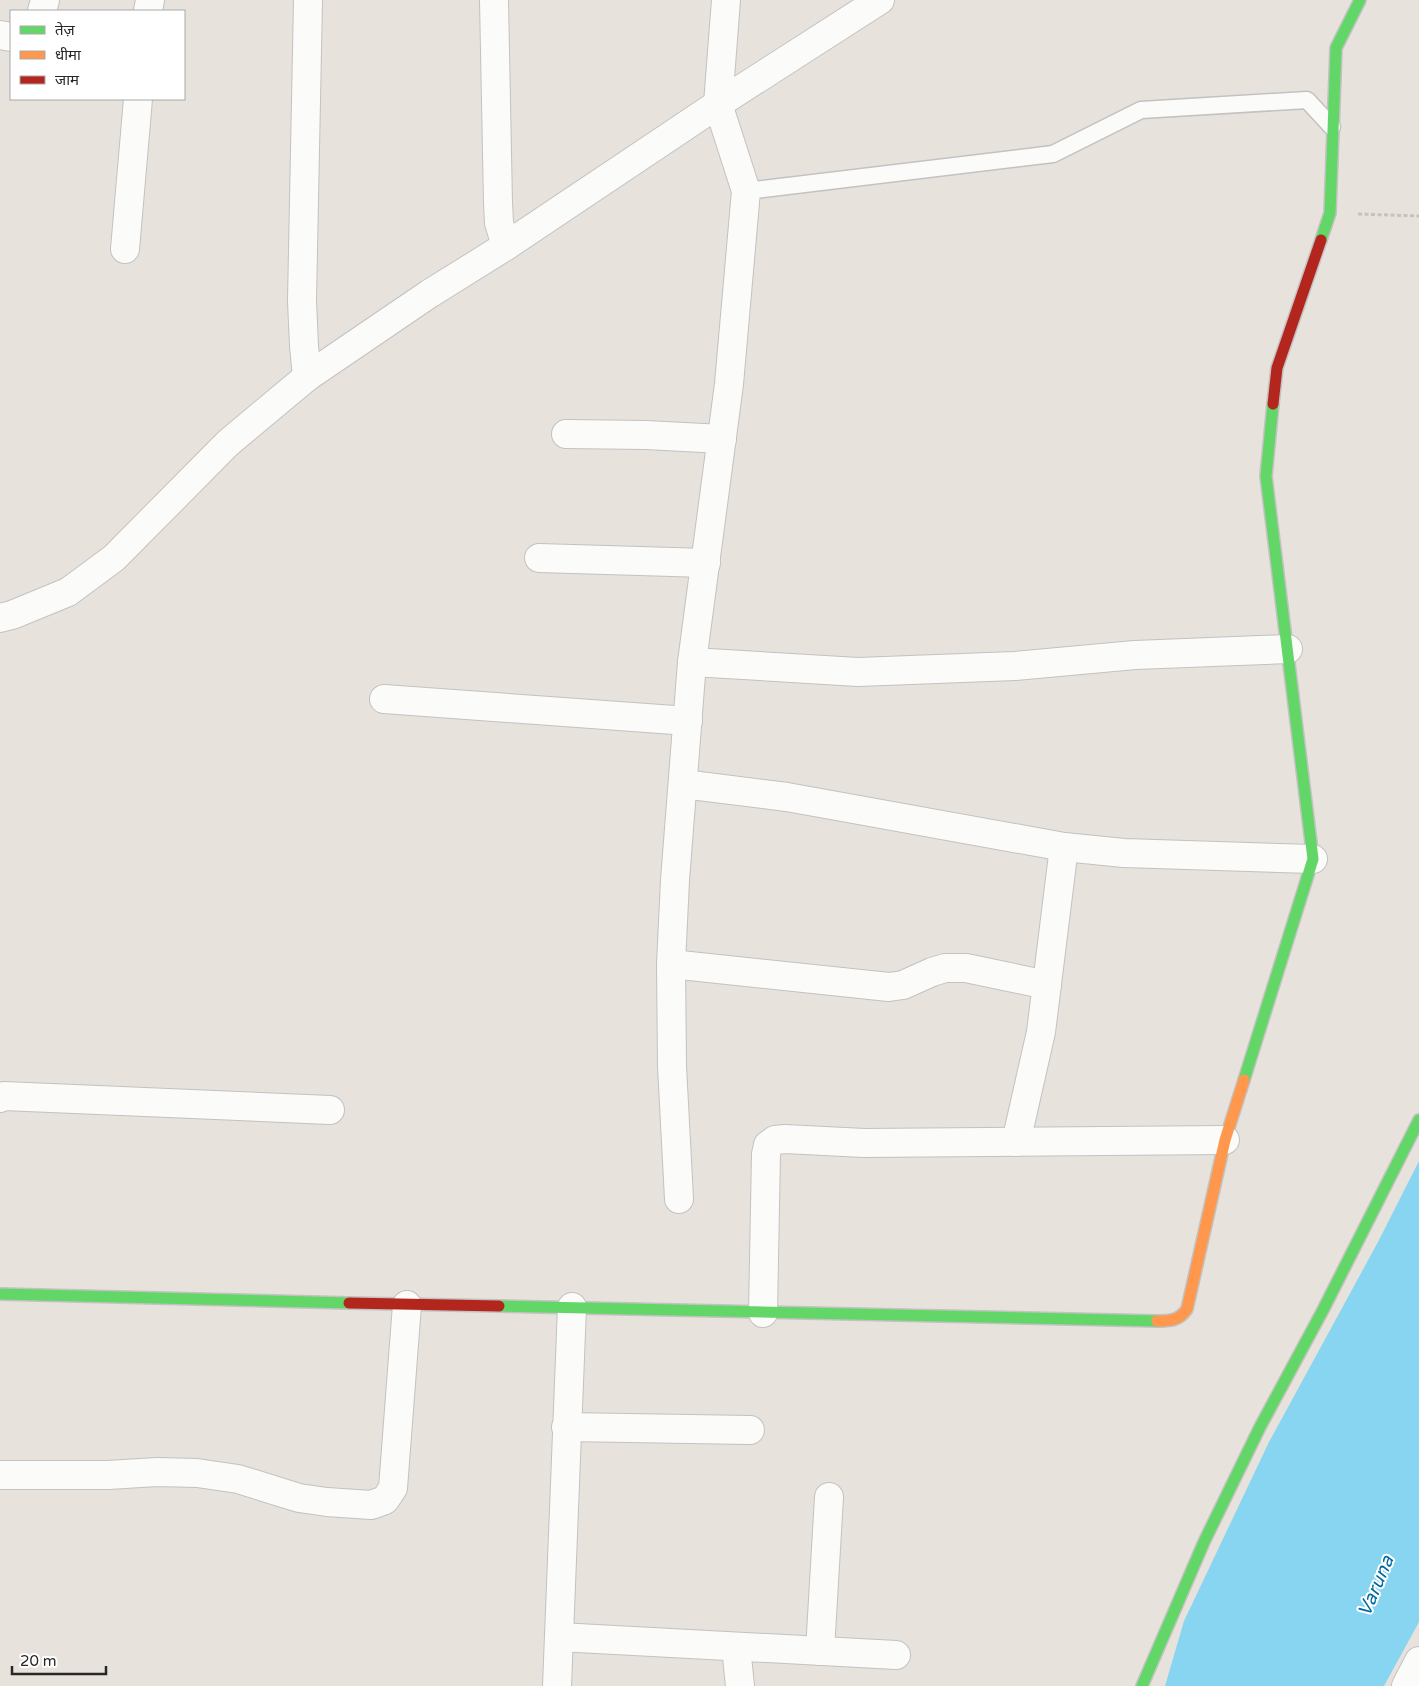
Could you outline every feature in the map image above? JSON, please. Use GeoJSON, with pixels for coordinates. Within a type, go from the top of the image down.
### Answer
{"type":"FeatureCollection","features":[{"type":"Feature","properties":{"kind":"street"},"geometry":{"type":"LineString","coordinates":[[307,377],[302,301],[308,0]]}},
{"type":"Feature","properties":{"kind":"street"},"geometry":{"type":"LineString","coordinates":[[494,0],[498,203],[499,223],[506,246]]}},
{"type":"Feature","properties":{"kind":"street"},"geometry":{"type":"LineString","coordinates":[[679,1199],[672,1066],[671,964],[692,662],[729,384],[746,191],[718,104],[726,0]]}},
{"type":"Feature","properties":{"kind":"street"},"geometry":{"type":"LineString","coordinates":[[0,618],[68,592],[114,558],[228,443],[307,377],[429,294],[506,246],[718,104],[880,0]]}},
{"type":"Feature","properties":{"kind":"street"},"geometry":{"type":"LineString","coordinates":[[0,1294],[763,1313],[1175,1321],[1182,1318],[1188,1309],[1225,1140],[1313,859],[1266,476],[1277,368],[1330,213],[1336,48],[1360,0]]}},
{"type":"Feature","properties":{"kind":"street"},"geometry":{"type":"LineString","coordinates":[[125,249],[138,100]]}},
{"type":"Feature","properties":{"kind":"street"},"geometry":{"type":"LineString","coordinates":[[566,434],[646,435],[722,440]]}},
{"type":"Feature","properties":{"kind":"street"},"geometry":{"type":"LineString","coordinates":[[539,558],[706,563]]}},
{"type":"Feature","properties":{"kind":"street"},"geometry":{"type":"LineString","coordinates":[[692,662],[858,672],[1015,666],[1135,655],[1288,649]]}},
{"type":"Feature","properties":{"kind":"street"},"geometry":{"type":"LineString","coordinates":[[384,699],[688,721]]}},
{"type":"Feature","properties":{"kind":"street"},"geometry":{"type":"LineString","coordinates":[[683,784],[796,799],[1064,847],[1124,853],[1313,859]]}},
{"type":"Feature","properties":{"kind":"street"},"geometry":{"type":"LineString","coordinates":[[1016,1142],[1040,1032],[1064,847]]}},
{"type":"Feature","properties":{"kind":"street"},"geometry":{"type":"LineString","coordinates":[[671,964],[889,987],[903,985],[946,968],[966,968],[1047,985]]}},
{"type":"Feature","properties":{"kind":"street"},"geometry":{"type":"LineString","coordinates":[[0,1098],[14,1097],[330,1110]]}},
{"type":"Feature","properties":{"kind":"street"},"geometry":{"type":"LineString","coordinates":[[1142,1686],[1204,1542],[1260,1427],[1323,1310],[1419,1120]]}},
{"type":"Feature","properties":{"kind":"street"},"geometry":{"type":"LineString","coordinates":[[763,1313],[766,1154],[768,1145],[775,1140],[864,1143],[1225,1140]]}},
{"type":"Feature","properties":{"kind":"street"},"geometry":{"type":"LineString","coordinates":[[0,1475],[197,1473],[238,1479],[299,1498],[371,1505],[385,1500],[393,1488],[407,1305]]}},
{"type":"Feature","properties":{"kind":"street"},"geometry":{"type":"LineString","coordinates":[[557,1686],[572,1307]]}},
{"type":"Feature","properties":{"kind":"street"},"geometry":{"type":"LineString","coordinates":[[566,1426],[750,1430]]}},
{"type":"Feature","properties":{"kind":"street"},"geometry":{"type":"LineString","coordinates":[[820,1651],[829,1497]]}},
{"type":"Feature","properties":{"kind":"street"},"geometry":{"type":"LineString","coordinates":[[559,1637],[896,1655]]}},
{"type":"Feature","properties":{"kind":"street"},"geometry":{"type":"LineString","coordinates":[[736,1646],[740,1686]]}},
{"type":"Feature","properties":{"kind":"street"},"geometry":{"type":"LineString","coordinates":[[1406,1686],[1419,1661]]}},
{"type":"Feature","properties":{"kind":"lane"},"geometry":{"type":"LineString","coordinates":[[746,191],[1052,154],[1141,110],[1307,100],[1332,127]]}},
{"type":"Feature","properties":{"kind":"path"},"geometry":{"type":"LineString","coordinates":[[1330,213],[1419,216]]}},
{"type":"Feature","properties":{"kind":"water","name":"Varuna"},"geometry":{"type":"Polygon","coordinates":[[[1419,1161],[1419,1622],[1384,1686],[1165,1686],[1184,1621],[1269,1442],[1378,1242],[1419,1161]]]}},
{"type":"Feature","properties":{"kind":"traffic: fast"},"geometry":{"type":"LineString","coordinates":[[1321,240],[1330,213],[1336,48],[1360,0]]}},
{"type":"Feature","properties":{"kind":"traffic: fast"},"geometry":{"type":"LineString","coordinates":[[1244,1080],[1313,859],[1266,476],[1273,404]]}},
{"type":"Feature","properties":{"kind":"traffic: fast"},"geometry":{"type":"LineString","coordinates":[[1142,1686],[1204,1542],[1260,1427],[1323,1310],[1419,1120]]}},
{"type":"Feature","properties":{"kind":"traffic: fast"},"geometry":{"type":"LineString","coordinates":[[0,1294],[349,1303]]}},
{"type":"Feature","properties":{"kind":"traffic: fast"},"geometry":{"type":"LineString","coordinates":[[499,1306],[1157,1321]]}},
{"type":"Feature","properties":{"kind":"traffic: slow"},"geometry":{"type":"LineString","coordinates":[[1157,1321],[1174,1320],[1187,1309],[1225,1140],[1244,1080]]}},
{"type":"Feature","properties":{"kind":"traffic: jam"},"geometry":{"type":"LineString","coordinates":[[1273,404],[1277,368],[1321,240]]}},
{"type":"Feature","properties":{"kind":"traffic: jam"},"geometry":{"type":"LineString","coordinates":[[349,1303],[499,1306]]}}]}
